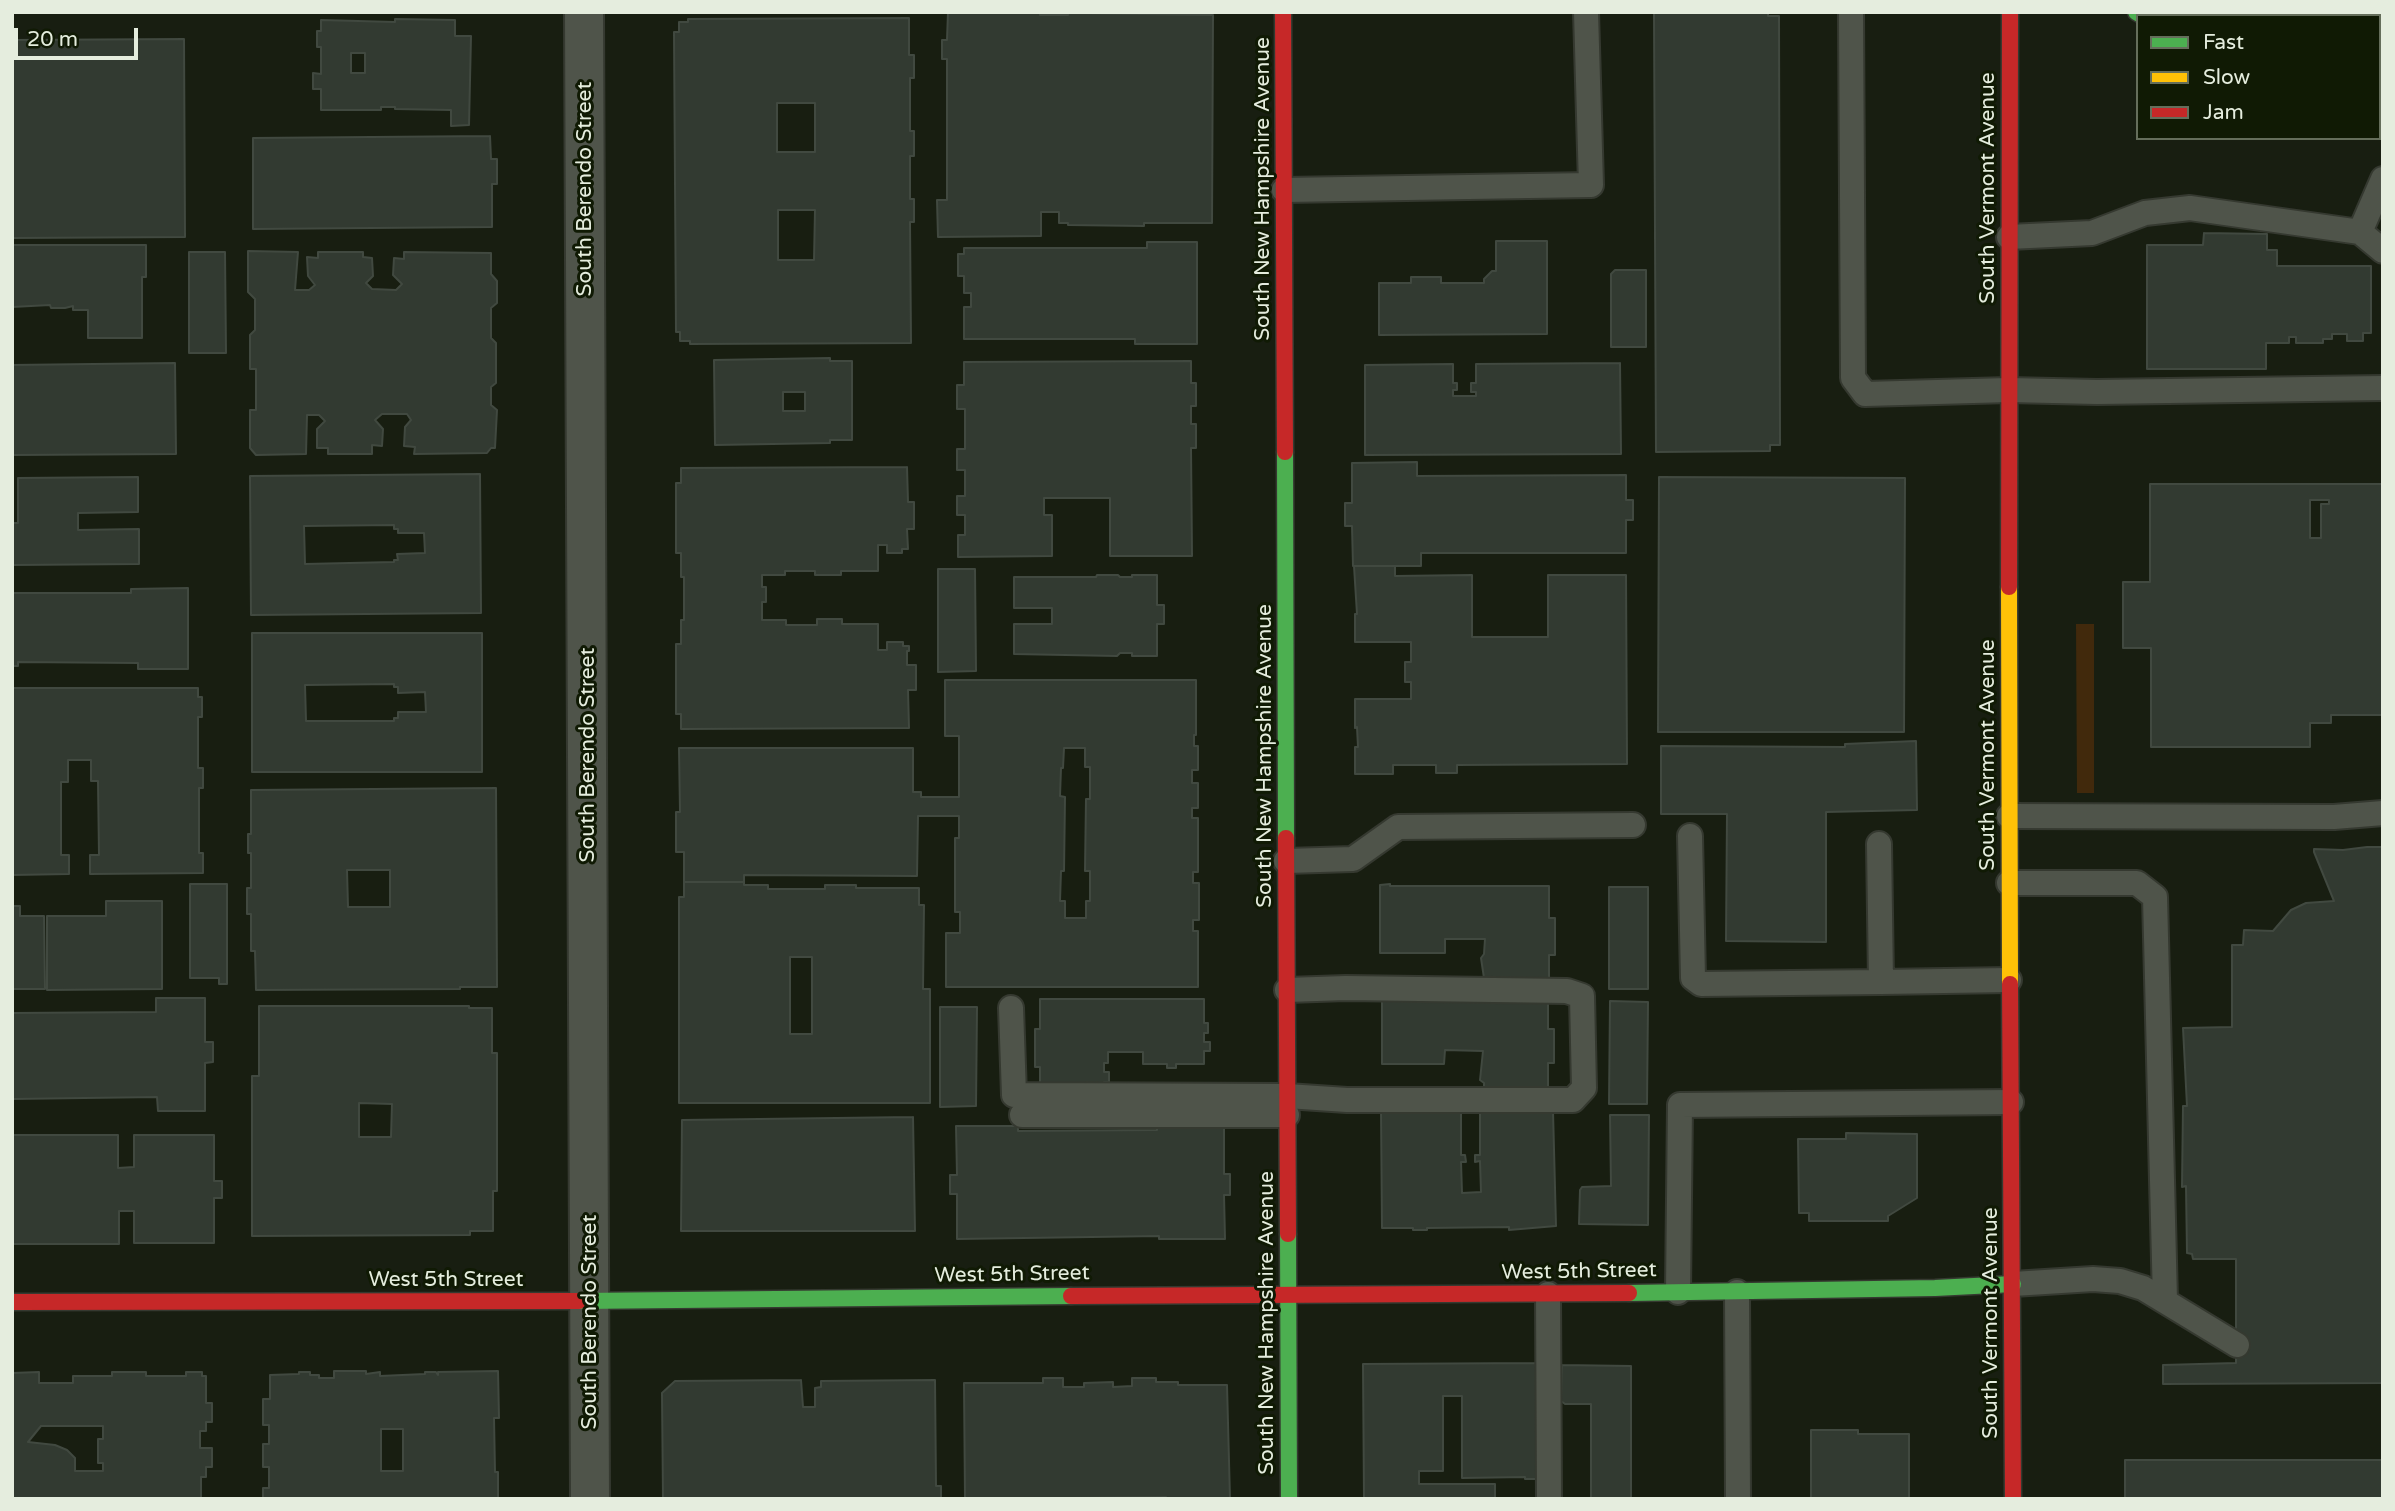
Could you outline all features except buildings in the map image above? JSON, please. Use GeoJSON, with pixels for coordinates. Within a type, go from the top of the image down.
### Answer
{"type":"FeatureCollection","features":[{"type":"Feature","properties":{"kind":"street","name":"South Berendo Street"},"geometry":{"type":"LineString","coordinates":[[584,12],[590,1499]]}},
{"type":"Feature","properties":{"kind":"street","name":"South New Hampshire Avenue"},"geometry":{"type":"LineString","coordinates":[[1283,12],[1289,1499]]}},
{"type":"Feature","properties":{"kind":"street","name":"South Vermont Avenue"},"geometry":{"type":"LineString","coordinates":[[2011,12],[2009,980],[2013,1499]]}},
{"type":"Feature","properties":{"kind":"street","name":"West 5th Street"},"geometry":{"type":"LineString","coordinates":[[12,1302],[1548,1294],[1935,1288],[2013,1284]]}},
{"type":"Feature","properties":{"kind":"lane"},"geometry":{"type":"LineString","coordinates":[[1283,190],[1591,185],[1586,12]]}},
{"type":"Feature","properties":{"kind":"lane"},"geometry":{"type":"LineString","coordinates":[[1850,12],[1853,378],[1865,394],[2009,390],[2097,392],[2383,388]]}},
{"type":"Feature","properties":{"kind":"lane"},"geometry":{"type":"LineString","coordinates":[[2360,232],[2383,179]]}},
{"type":"Feature","properties":{"kind":"lane"},"geometry":{"type":"LineString","coordinates":[[2009,237],[2092,233],[2145,213],[2190,208],[2360,232],[2383,251]]}},
{"type":"Feature","properties":{"kind":"lane"},"geometry":{"type":"LineString","coordinates":[[2009,817],[2334,817],[2383,813]]}},
{"type":"Feature","properties":{"kind":"lane"},"geometry":{"type":"LineString","coordinates":[[1286,861],[1353,859],[1398,827],[1633,825]]}},
{"type":"Feature","properties":{"kind":"lane"},"geometry":{"type":"LineString","coordinates":[[1690,836],[1693,978],[1701,984],[2009,980]]}},
{"type":"Feature","properties":{"kind":"lane"},"geometry":{"type":"LineString","coordinates":[[1879,844],[1881,982]]}},
{"type":"Feature","properties":{"kind":"lane"},"geometry":{"type":"LineString","coordinates":[[2009,883],[2137,883],[2155,897],[2165,1301]]}},
{"type":"Feature","properties":{"kind":"lane"},"geometry":{"type":"LineString","coordinates":[[1022,1115],[1287,1106],[1347,1100],[1573,1100],[1584,1088],[1582,996],[1567,991],[1346,988],[1287,990]]}},
{"type":"Feature","properties":{"kind":"lane"},"geometry":{"type":"LineString","coordinates":[[1011,1008],[1014,1095],[1287,1106]]}},
{"type":"Feature","properties":{"kind":"lane"},"geometry":{"type":"LineString","coordinates":[[1678,1292],[1680,1105],[2011,1102]]}},
{"type":"Feature","properties":{"kind":"lane"},"geometry":{"type":"LineString","coordinates":[[2013,1284],[2093,1279],[2120,1281],[2143,1288],[2237,1345]]}},
{"type":"Feature","properties":{"kind":"lane"},"geometry":{"type":"LineString","coordinates":[[1738,1292],[1738,1499]]}},
{"type":"Feature","properties":{"kind":"lane"},"geometry":{"type":"LineString","coordinates":[[1548,1294],[1549,1499]]}},
{"type":"Feature","properties":{"kind":"shaded area"},"geometry":{"type":"Polygon","coordinates":[[[2076,624],[2094,624],[2094,793],[2077,793],[2076,624]]]}},
{"type":"Feature","properties":{"kind":"traffic: fast"},"geometry":{"type":"LineString","coordinates":[[2136,12],[2140,14]]}},
{"type":"Feature","properties":{"kind":"traffic: fast"},"geometry":{"type":"LineString","coordinates":[[1285,452],[1286,838]]}},
{"type":"Feature","properties":{"kind":"traffic: fast"},"geometry":{"type":"LineString","coordinates":[[1288,1234],[1289,1499]]}},
{"type":"Feature","properties":{"kind":"traffic: fast"},"geometry":{"type":"LineString","coordinates":[[1629,1293],[1935,1288],[2013,1284]]}},
{"type":"Feature","properties":{"kind":"traffic: fast"},"geometry":{"type":"LineString","coordinates":[[579,1301],[1071,1296]]}},
{"type":"Feature","properties":{"kind":"traffic: slow"},"geometry":{"type":"LineString","coordinates":[[2009,587],[2010,984]]}},
{"type":"Feature","properties":{"kind":"traffic: jam"},"geometry":{"type":"LineString","coordinates":[[1283,12],[1285,452]]}},
{"type":"Feature","properties":{"kind":"traffic: jam"},"geometry":{"type":"LineString","coordinates":[[2009,587],[2010,12]]}},
{"type":"Feature","properties":{"kind":"traffic: jam"},"geometry":{"type":"LineString","coordinates":[[1286,838],[1288,1234]]}},
{"type":"Feature","properties":{"kind":"traffic: jam"},"geometry":{"type":"LineString","coordinates":[[2010,984],[2013,1499]]}},
{"type":"Feature","properties":{"kind":"traffic: jam"},"geometry":{"type":"LineString","coordinates":[[1071,1296],[1629,1293]]}},
{"type":"Feature","properties":{"kind":"traffic: jam"},"geometry":{"type":"LineString","coordinates":[[12,1302],[579,1301]]}}]}
